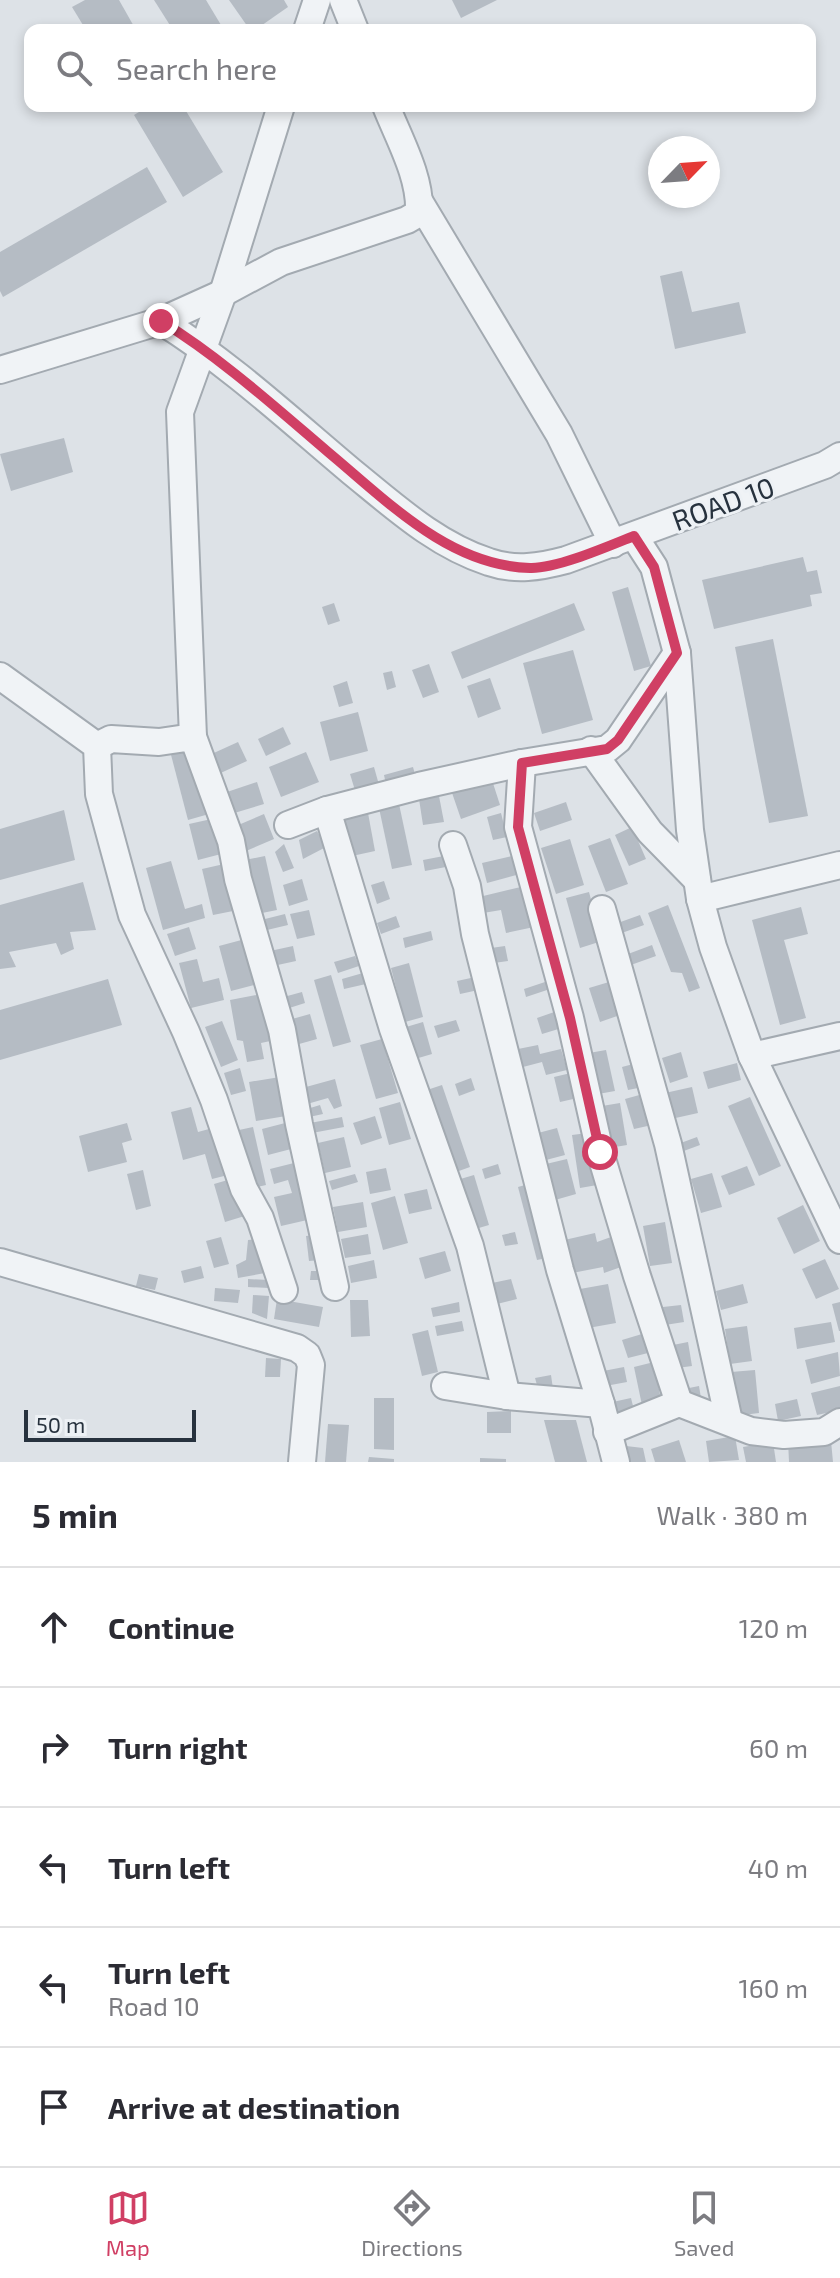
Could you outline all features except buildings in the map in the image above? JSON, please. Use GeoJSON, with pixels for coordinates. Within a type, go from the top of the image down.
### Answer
{"type":"FeatureCollection","features":[{"type":"Feature","properties":{"kind":"street"},"geometry":{"type":"LineString","coordinates":[[309,24],[317,0]]}},
{"type":"Feature","properties":{"kind":"street"},"geometry":{"type":"LineString","coordinates":[[343,0],[353,24]]}},
{"type":"Feature","properties":{"kind":"street"},"geometry":{"type":"LineString","coordinates":[[279,112],[223,293],[180,412],[193,737],[231,841],[238,879],[282,1030],[335,1287]]}},
{"type":"Feature","properties":{"kind":"street"},"geometry":{"type":"LineString","coordinates":[[0,370],[161,321],[281,262],[407,220],[419,213],[412,171],[388,112]]}},
{"type":"Feature","properties":{"kind":"street"},"geometry":{"type":"LineString","coordinates":[[419,201],[624,540],[654,567],[677,653],[690,830],[698,890],[752,1056],[840,1240]]}},
{"type":"Feature","properties":{"kind":"street","name":"ROAD 10"},"geometry":{"type":"LineString","coordinates":[[161,321],[203,347],[392,505],[435,536],[491,563],[534,568],[624,540],[825,465],[840,456]]}},
{"type":"Feature","properties":{"kind":"street"},"geometry":{"type":"LineString","coordinates":[[288,825],[327,810],[522,763],[607,749],[618,740],[677,653]]}},
{"type":"Feature","properties":{"kind":"street"},"geometry":{"type":"LineString","coordinates":[[0,676],[97,746]]}},
{"type":"Feature","properties":{"kind":"street"},"geometry":{"type":"LineString","coordinates":[[97,746],[111,739],[159,742],[193,737]]}},
{"type":"Feature","properties":{"kind":"street"},"geometry":{"type":"LineString","coordinates":[[97,746],[99,794],[132,915],[192,1045],[244,1189],[260,1218],[284,1290]]}},
{"type":"Feature","properties":{"kind":"street"},"geometry":{"type":"LineString","coordinates":[[591,750],[650,832],[698,890]]}},
{"type":"Feature","properties":{"kind":"street"},"geometry":{"type":"LineString","coordinates":[[522,763],[518,827],[570,1018],[600,1152],[679,1403]]}},
{"type":"Feature","properties":{"kind":"street"},"geometry":{"type":"LineString","coordinates":[[327,810],[393,1029],[470,1246],[507,1396]]}},
{"type":"Feature","properties":{"kind":"street"},"geometry":{"type":"LineString","coordinates":[[453,845],[467,886],[475,934],[560,1270],[616,1462]]}},
{"type":"Feature","properties":{"kind":"street"},"geometry":{"type":"LineString","coordinates":[[698,890],[840,865]]}},
{"type":"Feature","properties":{"kind":"street"},"geometry":{"type":"LineString","coordinates":[[602,909],[668,1144],[729,1421]]}},
{"type":"Feature","properties":{"kind":"street"},"geometry":{"type":"LineString","coordinates":[[752,1056],[840,1036]]}},
{"type":"Feature","properties":{"kind":"street"},"geometry":{"type":"LineString","coordinates":[[0,1262],[297,1348],[307,1355],[311,1365],[302,1462]]}},
{"type":"Feature","properties":{"kind":"street"},"geometry":{"type":"LineString","coordinates":[[445,1386],[507,1396],[601,1404]]}},
{"type":"Feature","properties":{"kind":"street"},"geometry":{"type":"LineString","coordinates":[[607,1432],[679,1403],[751,1431],[784,1435],[824,1432],[840,1422]]}},
{"type":"Feature","properties":{"kind":"route"},"geometry":{"type":"LineString","coordinates":[[161,321],[203,347],[392,505],[461,551],[491,563],[534,568],[634,536],[654,567],[677,653],[636,715],[618,740],[607,749],[522,763],[518,827],[570,1018],[600,1152]]}}]}
